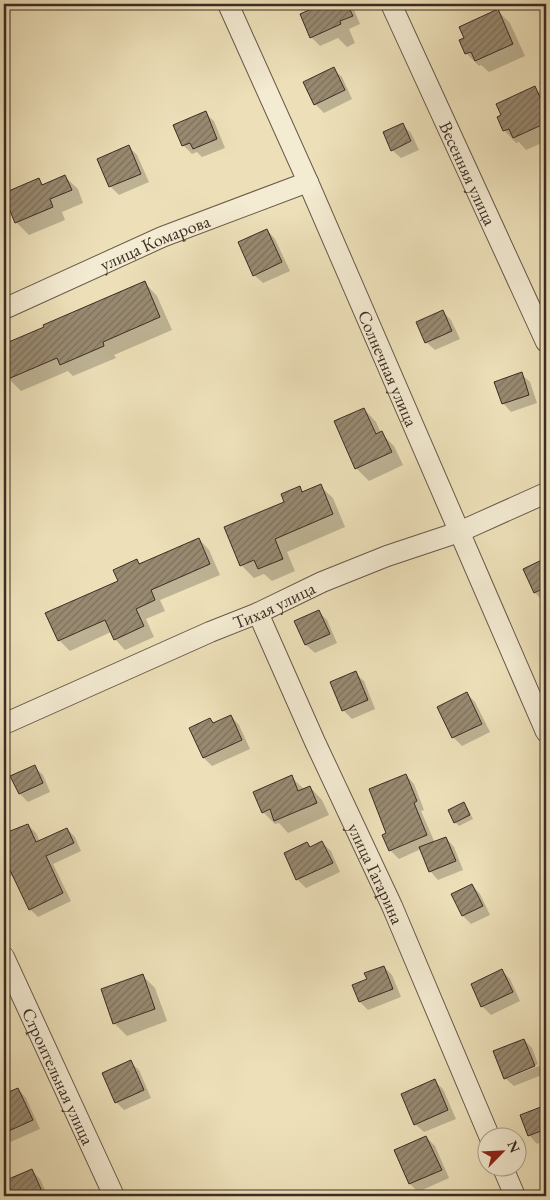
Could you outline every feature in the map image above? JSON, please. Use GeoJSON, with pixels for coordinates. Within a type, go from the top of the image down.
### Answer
{"type":"FeatureCollection","features":[{"type":"Feature","properties":{"kind":"street","name":"Солнечная улица"},"geometry":{"type":"LineString","coordinates":[[228,4],[308,182],[546,732]]}},
{"type":"Feature","properties":{"kind":"street","name":"Весенняя улица"},"geometry":{"type":"LineString","coordinates":[[391,4],[546,342]]}},
{"type":"Feature","properties":{"kind":"street","name":"улица Комарова"},"geometry":{"type":"LineString","coordinates":[[4,308],[162,237],[308,182]]}},
{"type":"Feature","properties":{"kind":"street","name":"Тихая улица"},"geometry":{"type":"LineString","coordinates":[[4,724],[210,632],[258,613],[322,582],[387,556],[459,532],[546,493]]}},
{"type":"Feature","properties":{"kind":"street","name":"улица Гагарина"},"geometry":{"type":"LineString","coordinates":[[258,613],[315,742],[392,906],[486,1128]]}},
{"type":"Feature","properties":{"kind":"street","name":"Строительная улица"},"geometry":{"type":"LineString","coordinates":[[4,957],[114,1196]]}},
{"type":"Feature","properties":{"kind":"street"},"geometry":{"type":"LineString","coordinates":[[507,1178],[515,1196]]}},
{"type":"Feature","properties":{"kind":"building"},"geometry":{"type":"Polygon","coordinates":[[[323,4],[347,4],[353,16],[340,21],[341,24],[310,38],[300,14],[323,4]]]}},
{"type":"Feature","properties":{"kind":"building"},"geometry":{"type":"Polygon","coordinates":[[[498,9],[513,44],[475,61],[471,52],[465,54],[459,40],[464,38],[459,27],[498,9]]]}},
{"type":"Feature","properties":{"kind":"building"},"geometry":{"type":"Polygon","coordinates":[[[334,67],[345,90],[314,105],[303,82],[334,67]]]}},
{"type":"Feature","properties":{"kind":"building"},"geometry":{"type":"Polygon","coordinates":[[[535,86],[546,111],[546,123],[513,138],[509,129],[503,131],[497,117],[501,115],[496,104],[535,86]]]}},
{"type":"Feature","properties":{"kind":"building"},"geometry":{"type":"Polygon","coordinates":[[[206,111],[217,139],[193,149],[190,143],[182,146],[173,125],[206,111]]]}},
{"type":"Feature","properties":{"kind":"building"},"geometry":{"type":"Polygon","coordinates":[[[403,123],[411,141],[391,151],[383,132],[403,123]]]}},
{"type":"Feature","properties":{"kind":"building"},"geometry":{"type":"Polygon","coordinates":[[[129,145],[141,174],[109,187],[97,159],[129,145]]]}},
{"type":"Feature","properties":{"kind":"building"},"geometry":{"type":"Polygon","coordinates":[[[65,175],[72,190],[50,199],[53,207],[15,223],[4,193],[39,178],[42,185],[65,175]]]}},
{"type":"Feature","properties":{"kind":"building"},"geometry":{"type":"Polygon","coordinates":[[[267,229],[282,262],[253,276],[238,242],[267,229]]]}},
{"type":"Feature","properties":{"kind":"building"},"geometry":{"type":"Polygon","coordinates":[[[145,281],[160,317],[103,342],[104,346],[60,365],[57,358],[8,379],[4,371],[4,344],[145,281]]]}},
{"type":"Feature","properties":{"kind":"building"},"geometry":{"type":"Polygon","coordinates":[[[443,310],[452,331],[425,343],[416,322],[443,310]]]}},
{"type":"Feature","properties":{"kind":"building"},"geometry":{"type":"Polygon","coordinates":[[[522,372],[529,395],[502,404],[494,382],[522,372]]]}},
{"type":"Feature","properties":{"kind":"building"},"geometry":{"type":"Polygon","coordinates":[[[364,408],[376,434],[382,431],[392,452],[355,469],[334,421],[364,408]]]}},
{"type":"Feature","properties":{"kind":"building"},"geometry":{"type":"Polygon","coordinates":[[[321,484],[333,514],[275,539],[283,559],[258,569],[254,560],[240,566],[224,527],[284,502],[281,494],[300,486],[302,492],[321,484]]]}},
{"type":"Feature","properties":{"kind":"building"},"geometry":{"type":"Polygon","coordinates":[[[199,538],[210,564],[151,590],[155,600],[136,609],[144,626],[114,640],[105,620],[58,641],[45,613],[118,581],[113,570],[137,559],[139,564],[199,538]]]}},
{"type":"Feature","properties":{"kind":"building"},"geometry":{"type":"Polygon","coordinates":[[[546,558],[546,587],[534,593],[523,569],[546,558]]]}},
{"type":"Feature","properties":{"kind":"building"},"geometry":{"type":"Polygon","coordinates":[[[319,610],[330,634],[305,645],[294,621],[319,610]]]}},
{"type":"Feature","properties":{"kind":"building"},"geometry":{"type":"Polygon","coordinates":[[[356,671],[368,700],[342,711],[330,682],[356,671]]]}},
{"type":"Feature","properties":{"kind":"building"},"geometry":{"type":"Polygon","coordinates":[[[467,692],[482,724],[452,738],[437,707],[467,692]]]}},
{"type":"Feature","properties":{"kind":"building"},"geometry":{"type":"Polygon","coordinates":[[[231,715],[242,740],[203,758],[189,728],[210,718],[213,723],[231,715]]]}},
{"type":"Feature","properties":{"kind":"building"},"geometry":{"type":"Polygon","coordinates":[[[35,765],[43,783],[19,794],[10,776],[35,765]]]}},
{"type":"Feature","properties":{"kind":"building"},"geometry":{"type":"Polygon","coordinates":[[[406,774],[417,801],[414,803],[427,835],[389,851],[382,835],[386,833],[369,789],[406,774]]]}},
{"type":"Feature","properties":{"kind":"building"},"geometry":{"type":"Polygon","coordinates":[[[292,775],[298,791],[310,786],[317,803],[274,821],[270,809],[262,813],[253,792],[292,775]]]}},
{"type":"Feature","properties":{"kind":"building"},"geometry":{"type":"Polygon","coordinates":[[[464,802],[470,815],[454,823],[448,810],[464,802]]]}},
{"type":"Feature","properties":{"kind":"building"},"geometry":{"type":"Polygon","coordinates":[[[28,824],[36,842],[67,828],[74,843],[46,856],[63,893],[29,910],[8,866],[4,868],[4,842],[8,840],[5,833],[28,824]]]}},
{"type":"Feature","properties":{"kind":"building"},"geometry":{"type":"Polygon","coordinates":[[[446,837],[456,861],[429,872],[419,847],[446,837]]]}},
{"type":"Feature","properties":{"kind":"building"},"geometry":{"type":"Polygon","coordinates":[[[322,841],[333,863],[296,880],[284,853],[307,842],[310,847],[322,841]]]}},
{"type":"Feature","properties":{"kind":"building"},"geometry":{"type":"Polygon","coordinates":[[[472,884],[483,906],[462,916],[451,894],[472,884]]]}},
{"type":"Feature","properties":{"kind":"building"},"geometry":{"type":"Polygon","coordinates":[[[384,966],[393,989],[359,1002],[352,985],[367,979],[364,973],[384,966]]]}},
{"type":"Feature","properties":{"kind":"building"},"geometry":{"type":"Polygon","coordinates":[[[502,969],[513,992],[481,1007],[471,984],[502,969]]]}},
{"type":"Feature","properties":{"kind":"building"},"geometry":{"type":"Polygon","coordinates":[[[143,974],[155,1009],[113,1024],[101,989],[143,974]]]}},
{"type":"Feature","properties":{"kind":"building"},"geometry":{"type":"Polygon","coordinates":[[[524,1039],[535,1066],[504,1079],[493,1051],[524,1039]]]}},
{"type":"Feature","properties":{"kind":"building"},"geometry":{"type":"Polygon","coordinates":[[[131,1060],[144,1090],[115,1103],[102,1073],[131,1060]]]}},
{"type":"Feature","properties":{"kind":"building"},"geometry":{"type":"Polygon","coordinates":[[[435,1079],[448,1110],[414,1125],[401,1094],[435,1079]]]}},
{"type":"Feature","properties":{"kind":"building"},"geometry":{"type":"Polygon","coordinates":[[[18,1088],[33,1120],[4,1133],[4,1094],[18,1088]]]}},
{"type":"Feature","properties":{"kind":"building"},"geometry":{"type":"Polygon","coordinates":[[[546,1105],[546,1129],[528,1136],[528,1128],[525,1128],[520,1115],[546,1105]]]}},
{"type":"Feature","properties":{"kind":"building"},"geometry":{"type":"Polygon","coordinates":[[[426,1136],[442,1170],[409,1184],[394,1150],[426,1136]]]}},
{"type":"Feature","properties":{"kind":"building"},"geometry":{"type":"Polygon","coordinates":[[[32,1169],[44,1196],[7,1196],[4,1189],[4,1181],[32,1169]]]}}]}
